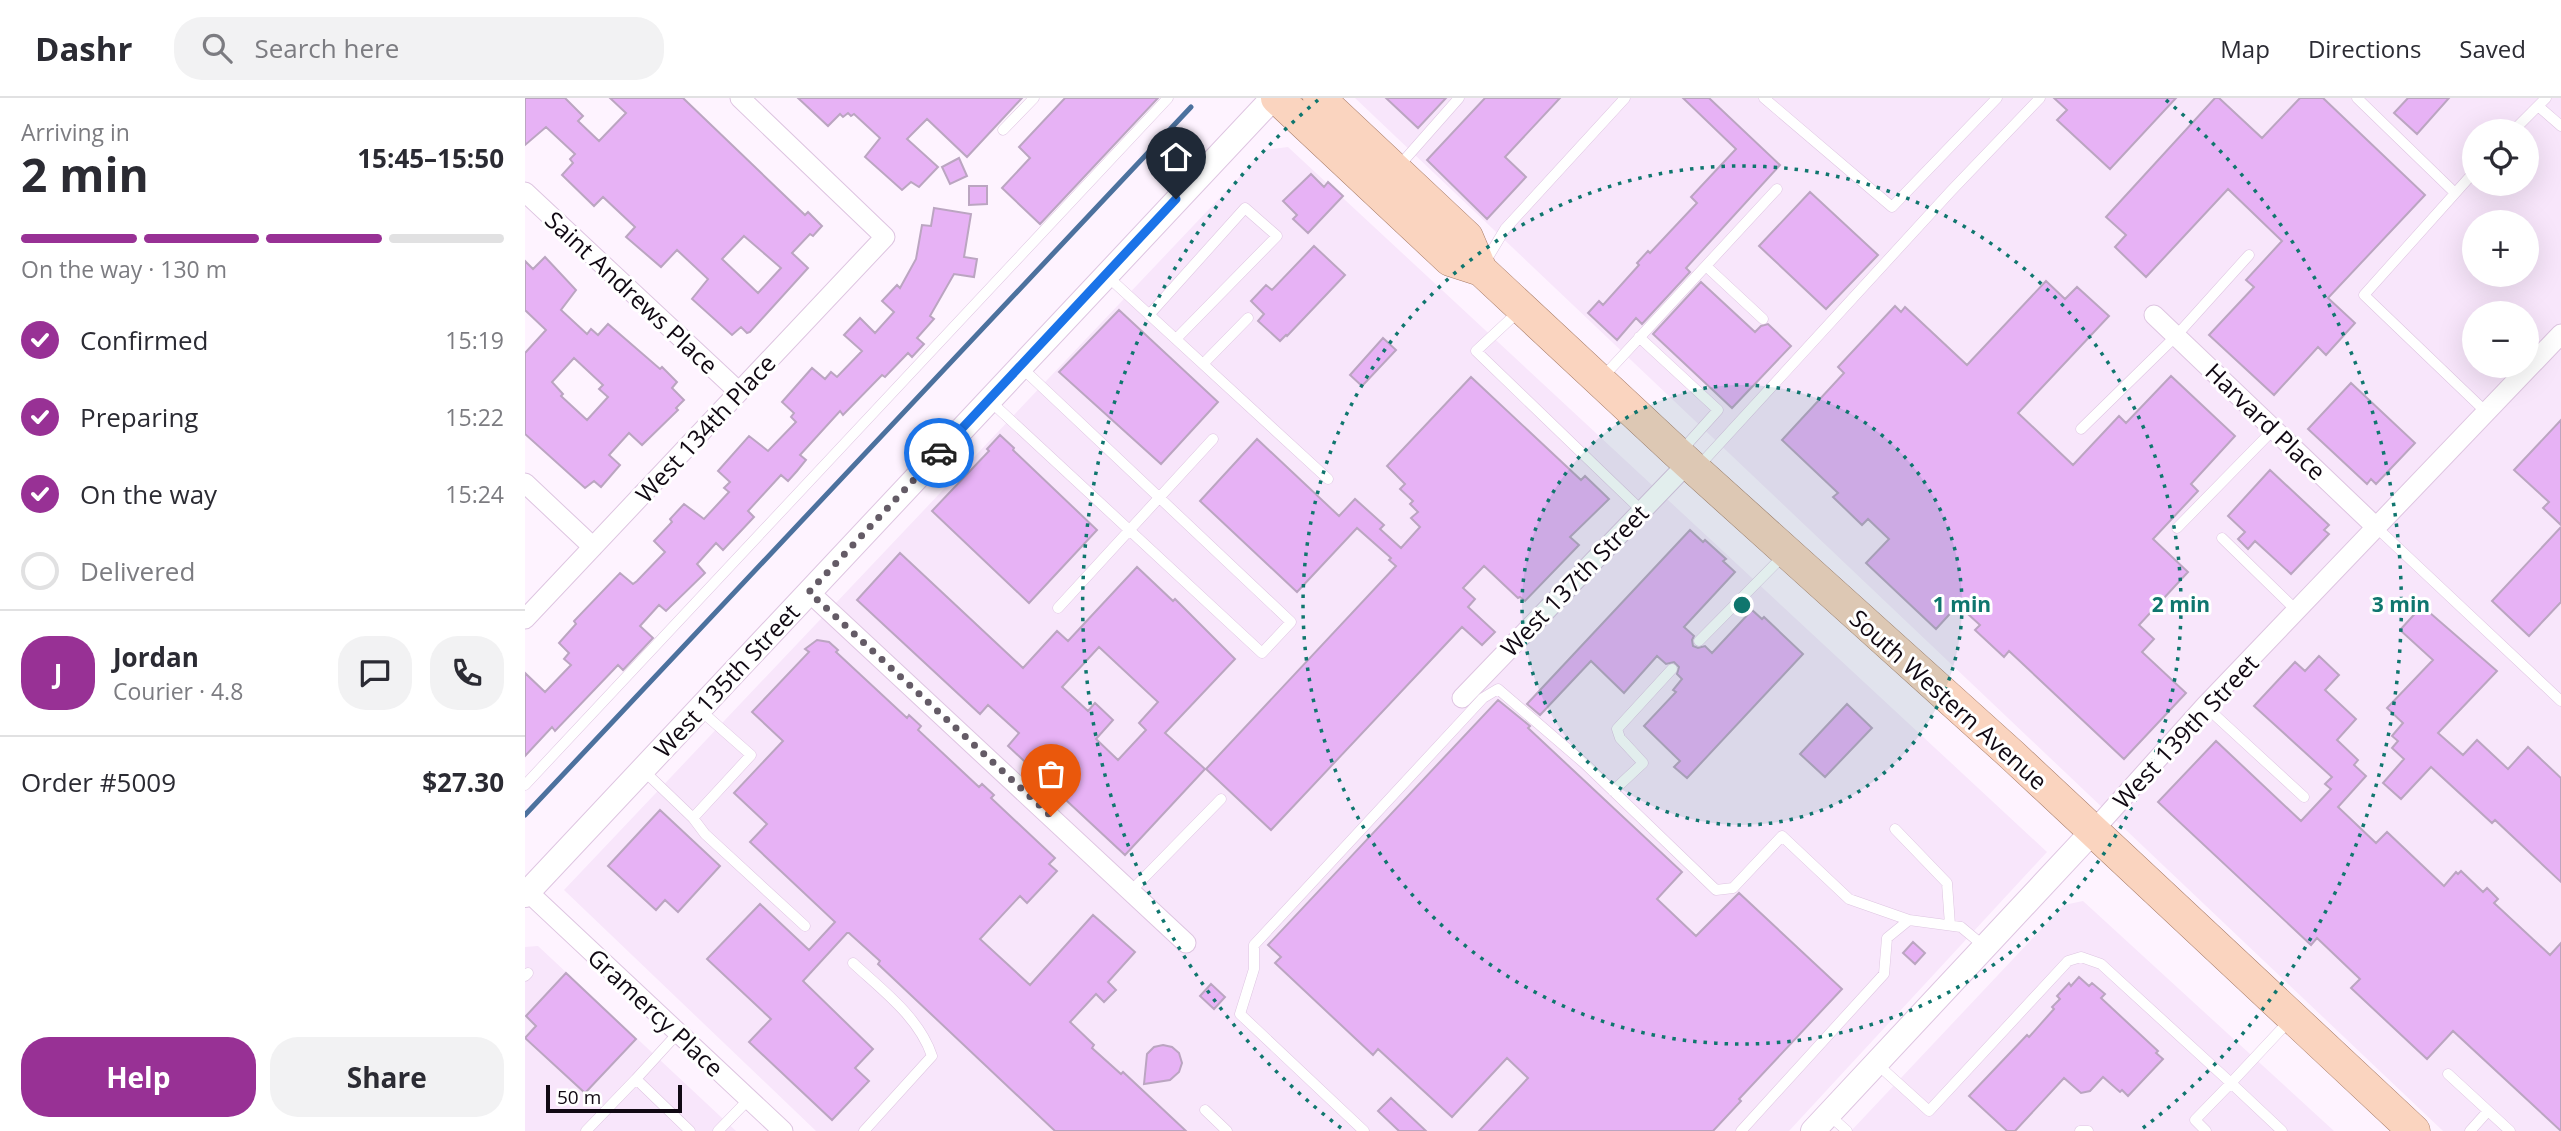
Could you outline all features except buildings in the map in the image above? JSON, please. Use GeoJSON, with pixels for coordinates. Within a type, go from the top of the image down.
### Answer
{"type":"FeatureCollection","features":[{"type":"Feature","properties":{"kind":"main road","name":"South Western Avenue"},"geometry":{"type":"LineString","coordinates":[[1275,98],[1450,260],[1481,270],[1523,308],[1687,462],[2094,831],[2414,1131]]}},
{"type":"Feature","properties":{"kind":"main road","name":"South Western Avenue"},"geometry":{"type":"LineString","coordinates":[[1319,98],[1467,237],[1481,270]]}},
{"type":"Feature","properties":{"kind":"street","name":"West 134th Place"},"geometry":{"type":"LineString","coordinates":[[525,619],[885,237],[740,98]]}},
{"type":"Feature","properties":{"kind":"street","name":"West 135th Street"},"geometry":{"type":"LineString","coordinates":[[526,894],[1105,274],[1275,98]]}},
{"type":"Feature","properties":{"kind":"street","name":"Saint Andrews Place"},"geometry":{"type":"LineString","coordinates":[[525,192],[739,392]]}},
{"type":"Feature","properties":{"kind":"street","name":"Harvard Place"},"geometry":{"type":"LineString","coordinates":[[2154,314],[2377,528]]}},
{"type":"Feature","properties":{"kind":"street","name":"West 139th Street"},"geometry":{"type":"LineString","coordinates":[[1830,1126],[1877,1063],[2094,831],[2205,705],[2486,412],[2555,344]]}},
{"type":"Feature","properties":{"kind":"street","name":"West 137th Street"},"geometry":{"type":"LineString","coordinates":[[1462,698],[1687,462]]}},
{"type":"Feature","properties":{"kind":"street"},"geometry":{"type":"LineString","coordinates":[[525,483],[593,547]]}},
{"type":"Feature","properties":{"kind":"street"},"geometry":{"type":"LineString","coordinates":[[809,592],[1186,943]]}},
{"type":"Feature","properties":{"kind":"street","name":"Gramercy Place"},"geometry":{"type":"LineString","coordinates":[[526,894],[783,1131]]}},
{"type":"Feature","properties":{"kind":"lane"},"geometry":{"type":"LineString","coordinates":[[1003,130],[1034,98]]}},
{"type":"Feature","properties":{"kind":"lane"},"geometry":{"type":"LineString","coordinates":[[525,785],[1168,98]]}},
{"type":"Feature","properties":{"kind":"lane"},"geometry":{"type":"LineString","coordinates":[[1395,170],[1459,98]]}},
{"type":"Feature","properties":{"kind":"lane"},"geometry":{"type":"LineString","coordinates":[[1481,270],[1505,229],[1625,98]]}},
{"type":"Feature","properties":{"kind":"lane"},"geometry":{"type":"LineString","coordinates":[[1764,98],[1892,207],[1997,98]]}},
{"type":"Feature","properties":{"kind":"lane"},"geometry":{"type":"LineString","coordinates":[[1687,462],[2040,98]]}},
{"type":"Feature","properties":{"kind":"lane"},"geometry":{"type":"LineString","coordinates":[[2357,98],[2454,192]]}},
{"type":"Feature","properties":{"kind":"lane"},"geometry":{"type":"LineString","coordinates":[[2525,119],[2546,98]]}},
{"type":"Feature","properties":{"kind":"lane"},"geometry":{"type":"LineString","coordinates":[[2538,106],[2561,127]]}},
{"type":"Feature","properties":{"kind":"lane"},"geometry":{"type":"LineString","coordinates":[[2462,184],[2364,295],[2486,412]]}},
{"type":"Feature","properties":{"kind":"lane"},"geometry":{"type":"LineString","coordinates":[[1600,381],[1777,189]]}},
{"type":"Feature","properties":{"kind":"lane"},"geometry":{"type":"LineString","coordinates":[[1149,315],[1245,208],[1277,236],[1176,339]]}},
{"type":"Feature","properties":{"kind":"lane"},"geometry":{"type":"LineString","coordinates":[[2081,429],[2176,336],[2249,255]]}},
{"type":"Feature","properties":{"kind":"lane"},"geometry":{"type":"LineString","coordinates":[[1706,266],[1763,318]]}},
{"type":"Feature","properties":{"kind":"lane"},"geometry":{"type":"LineString","coordinates":[[1105,274],[1328,479]]}},
{"type":"Feature","properties":{"kind":"lane"},"geometry":{"type":"LineString","coordinates":[[1523,308],[1476,351],[1641,510]]}},
{"type":"Feature","properties":{"kind":"lane"},"geometry":{"type":"LineString","coordinates":[[1203,364],[1248,318]]}},
{"type":"Feature","properties":{"kind":"lane"},"geometry":{"type":"LineString","coordinates":[[1639,337],[1717,410],[1687,462]]}},
{"type":"Feature","properties":{"kind":"lane"},"geometry":{"type":"LineString","coordinates":[[988,400],[1262,653],[1291,622],[1020,366]]}},
{"type":"Feature","properties":{"kind":"lane"},"geometry":{"type":"LineString","coordinates":[[2177,528],[2274,429]]}},
{"type":"Feature","properties":{"kind":"lane"},"geometry":{"type":"LineString","coordinates":[[1058,608],[1213,439]]}},
{"type":"Feature","properties":{"kind":"lane"},"geometry":{"type":"LineString","coordinates":[[2377,528],[2561,701]]}},
{"type":"Feature","properties":{"kind":"lane"},"geometry":{"type":"LineString","coordinates":[[2222,538],[2297,611]]}},
{"type":"Feature","properties":{"kind":"lane"},"geometry":{"type":"LineString","coordinates":[[1699,641],[1787,552]]}},
{"type":"Feature","properties":{"kind":"lane"},"geometry":{"type":"LineString","coordinates":[[1613,791],[1643,763],[1620,738],[1617,729],[1672,669]]}},
{"type":"Feature","properties":{"kind":"lane"},"geometry":{"type":"LineString","coordinates":[[1364,1131],[1240,1014],[1254,969],[1254,945],[1483,698],[1498,689],[1584,763],[1716,890],[1733,888],[1783,836],[1849,899],[1909,920],[1961,927],[1985,947]]}},
{"type":"Feature","properties":{"kind":"lane"},"geometry":{"type":"LineString","coordinates":[[2205,705],[2304,797]]}},
{"type":"Feature","properties":{"kind":"lane"},"geometry":{"type":"LineString","coordinates":[[693,818],[751,755],[699,709]]}},
{"type":"Feature","properties":{"kind":"lane"},"geometry":{"type":"LineString","coordinates":[[643,769],[693,818],[705,834],[805,926]]}},
{"type":"Feature","properties":{"kind":"lane"},"geometry":{"type":"LineString","coordinates":[[1131,891],[1221,799]]}},
{"type":"Feature","properties":{"kind":"lane"},"geometry":{"type":"LineString","coordinates":[[1895,829],[1947,883],[1950,925]]}},
{"type":"Feature","properties":{"kind":"lane"},"geometry":{"type":"LineString","coordinates":[[1741,1131],[1884,974],[1887,938],[1909,920]]}},
{"type":"Feature","properties":{"kind":"lane"},"geometry":{"type":"LineString","coordinates":[[1877,1063],[1929,1111],[2068,961],[2081,957],[2101,964],[2282,1131]]}},
{"type":"Feature","properties":{"kind":"lane"},"geometry":{"type":"LineString","coordinates":[[853,963],[901,1008],[925,1040],[932,1056],[863,1131]]}},
{"type":"Feature","properties":{"kind":"lane"},"geometry":{"type":"LineString","coordinates":[[2206,1131],[2195,1120],[2293,1017]]}},
{"type":"Feature","properties":{"kind":"lane"},"geometry":{"type":"LineString","coordinates":[[586,1131],[678,1033]]}},
{"type":"Feature","properties":{"kind":"lane"},"geometry":{"type":"LineString","coordinates":[[2448,1074],[2510,1131]]}},
{"type":"Feature","properties":{"kind":"lane"},"geometry":{"type":"LineString","coordinates":[[636,1079],[690,1131]]}},
{"type":"Feature","properties":{"kind":"lane"},"geometry":{"type":"LineString","coordinates":[[718,1131],[749,1098]]}},
{"type":"Feature","properties":{"kind":"lane"},"geometry":{"type":"LineString","coordinates":[[1205,1110],[1227,1131]]}},
{"type":"Feature","properties":{"kind":"lane"},"geometry":{"type":"LineString","coordinates":[[2470,1131],[2488,1111]]}},
{"type":"Feature","properties":{"kind":"lane"},"geometry":{"type":"LineString","coordinates":[[2080,1131],[2088,1131]]}},
{"type":"Feature","properties":{"kind":"shaded area"},"geometry":{"type":"Polygon","coordinates":[[[1355,98],[2561,98],[2561,1131],[2443,1131],[1355,98]]]}},
{"type":"Feature","properties":{"kind":"shaded area"},"geometry":{"type":"Polygon","coordinates":[[[1288,147],[2047,852],[1789,1131],[816,1131],[564,890],[1265,150],[1288,147]]]}},
{"type":"Feature","properties":{"kind":"shaded area"},"geometry":{"type":"Polygon","coordinates":[[[2083,901],[2334,1131],[1851,1131],[2064,905],[2083,901]]]}},
{"type":"Feature","properties":{"kind":"shaded area"},"geometry":{"type":"Polygon","coordinates":[[[538,946],[736,1131],[525,1131],[525,947],[538,946]]]}},
{"type":"Feature","properties":{"kind":"waterway"},"geometry":{"type":"LineString","coordinates":[[525,815],[1191,107]]}},
{"type":"Feature","properties":{"kind":"way so far"},"geometry":{"type":"LineString","coordinates":[[939,453],[809,592],[1051,816]]}},
{"type":"Feature","properties":{"kind":"route"},"geometry":{"type":"LineString","coordinates":[[939,453],[1176,199]]}}]}
